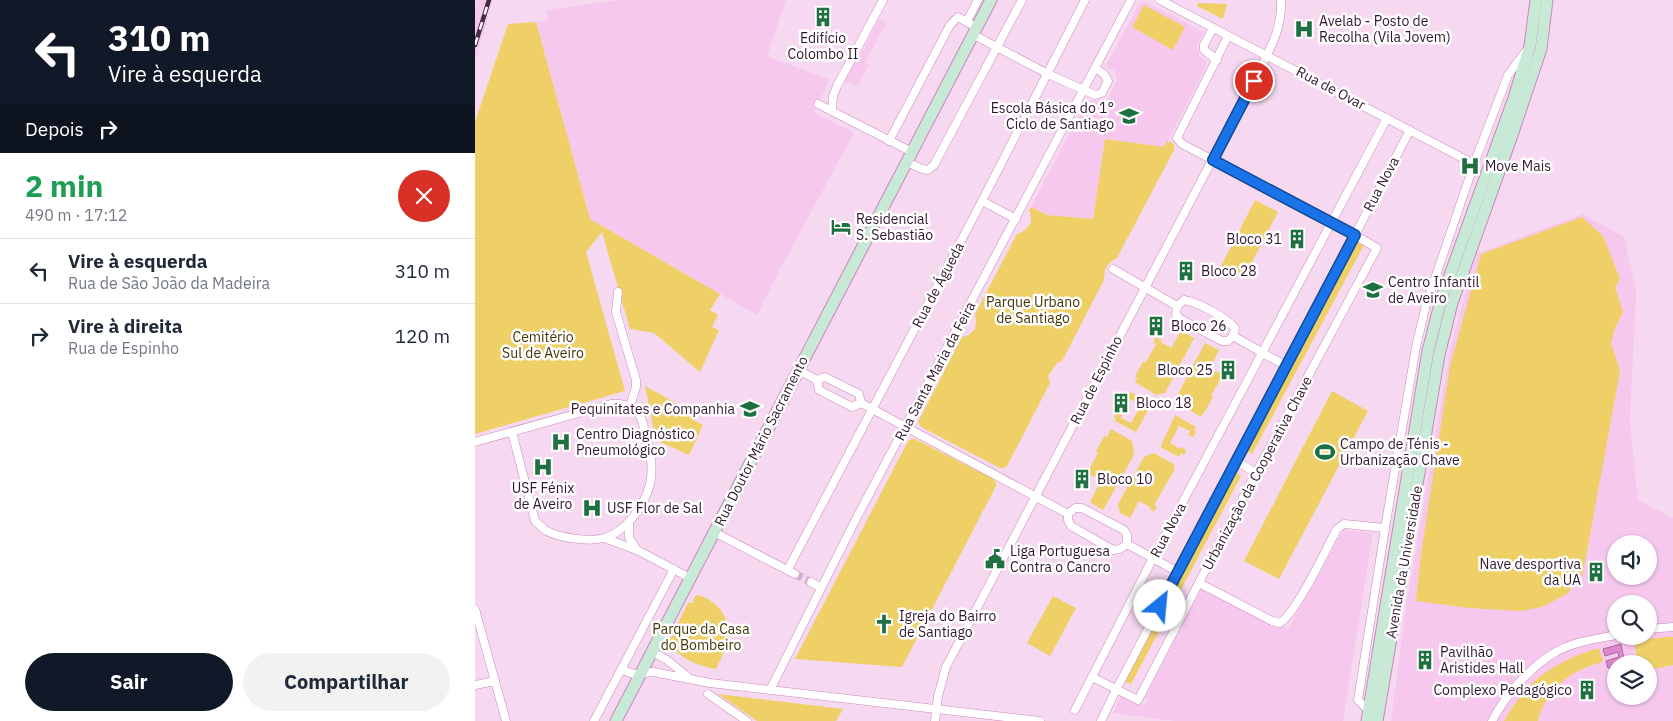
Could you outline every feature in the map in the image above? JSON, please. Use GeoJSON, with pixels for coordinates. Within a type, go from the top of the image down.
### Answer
{"type":"FeatureCollection","features":[{"type":"Feature","properties":{"kind":"main road","name":"Rua Doutor Mário Sacramento"},"geometry":{"type":"LineString","coordinates":[[616,721],[909,157],[972,27],[991,0]]}},
{"type":"Feature","properties":{"kind":"main road","name":"Avenida da Universidade"},"geometry":{"type":"LineString","coordinates":[[1367,715],[1428,351],[1441,300],[1514,98],[1530,46],[1537,0]]}},
{"type":"Feature","properties":{"kind":"main road","name":"Avenida da Universidade"},"geometry":{"type":"LineString","coordinates":[[1377,721],[1439,355],[1452,303],[1541,49],[1547,0]]}},
{"type":"Feature","properties":{"kind":"street"},"geometry":{"type":"LineString","coordinates":[[832,111],[833,96],[837,86],[883,0]]}},
{"type":"Feature","properties":{"kind":"street","name":"Rua Doutor Mário Sacramento"},"geometry":{"type":"LineString","coordinates":[[972,27],[978,0]]}},
{"type":"Feature","properties":{"kind":"street"},"geometry":{"type":"LineString","coordinates":[[818,104],[889,141],[922,169],[928,170],[934,165],[1022,0]]}},
{"type":"Feature","properties":{"kind":"street","name":"Rua de Águeda"},"geometry":{"type":"LineString","coordinates":[[714,532],[791,572],[873,409],[1085,0]]}},
{"type":"Feature","properties":{"kind":"street","name":"Rua Santa Maria da Feira"},"geometry":{"type":"LineString","coordinates":[[770,690],[905,427],[1131,0]]}},
{"type":"Feature","properties":{"kind":"street","name":"Rua de Ovar"},"geometry":{"type":"LineString","coordinates":[[1160,0],[1474,164]]}},
{"type":"Feature","properties":{"kind":"street","name":"Rua de Espinho"},"geometry":{"type":"LineString","coordinates":[[935,721],[946,667],[1267,55],[1278,30],[1281,0]]}},
{"type":"Feature","properties":{"kind":"street"},"geometry":{"type":"LineString","coordinates":[[889,141],[950,25],[958,17],[997,47],[1048,74],[1095,95],[1102,93],[1107,81],[1105,74],[1095,68]]}},
{"type":"Feature","properties":{"kind":"street"},"geometry":{"type":"LineString","coordinates":[[1213,28],[1204,45],[1204,50],[1217,60]]}},
{"type":"Feature","properties":{"kind":"street"},"geometry":{"type":"LineString","coordinates":[[1228,36],[1177,138],[1181,144],[1355,235]]}},
{"type":"Feature","properties":{"kind":"street","name":"Avenida da Universidade"},"geometry":{"type":"LineString","coordinates":[[1367,715],[1358,700],[1416,347],[1435,274],[1474,164],[1508,75],[1530,46]]}},
{"type":"Feature","properties":{"kind":"street","name":"Rua Nova"},"geometry":{"type":"LineString","coordinates":[[1075,710],[1153,558],[1387,118]]}},
{"type":"Feature","properties":{"kind":"street","name":"Rua Nova"},"geometry":{"type":"LineString","coordinates":[[1101,721],[1115,690],[1410,130]]}},
{"type":"Feature","properties":{"kind":"street"},"geometry":{"type":"LineString","coordinates":[[982,201],[1016,219]]}},
{"type":"Feature","properties":{"kind":"street","name":"Urbanização da Cooperativa Chave"},"geometry":{"type":"LineString","coordinates":[[1115,690],[1138,700],[1256,473],[1377,248],[1355,235]]}},
{"type":"Feature","properties":{"kind":"street"},"geometry":{"type":"LineString","coordinates":[[1113,269],[1177,306]]}},
{"type":"Feature","properties":{"kind":"street"},"geometry":{"type":"LineString","coordinates":[[618,292],[615,312],[636,380],[636,387],[630,406]]}},
{"type":"Feature","properties":{"kind":"street"},"geometry":{"type":"LineString","coordinates":[[1183,300],[1191,301],[1227,320],[1235,328],[1233,336],[1228,341],[1223,341],[1182,320],[1176,314],[1177,306],[1183,300]]}},
{"type":"Feature","properties":{"kind":"street"},"geometry":{"type":"LineString","coordinates":[[1233,336],[1286,366]]}},
{"type":"Feature","properties":{"kind":"street"},"geometry":{"type":"LineString","coordinates":[[798,370],[817,380],[825,377],[859,394],[861,403]]}},
{"type":"Feature","properties":{"kind":"street"},"geometry":{"type":"LineString","coordinates":[[817,380],[819,390],[852,407],[861,403]]}},
{"type":"Feature","properties":{"kind":"street"},"geometry":{"type":"LineString","coordinates":[[861,403],[1068,514]]}},
{"type":"Feature","properties":{"kind":"street"},"geometry":{"type":"LineString","coordinates":[[475,442],[611,404],[630,406],[639,414],[642,420],[652,466],[649,485],[643,502],[629,522],[605,538]]}},
{"type":"Feature","properties":{"kind":"street"},"geometry":{"type":"LineString","coordinates":[[512,432],[535,521],[546,531],[574,538],[605,538],[637,550],[690,578]]}},
{"type":"Feature","properties":{"kind":"street"},"geometry":{"type":"LineString","coordinates":[[1236,461],[1256,473]]}},
{"type":"Feature","properties":{"kind":"street"},"geometry":{"type":"LineString","coordinates":[[1075,508],[1082,508],[1124,530],[1127,535],[1127,544],[1120,549],[1113,550],[1071,526],[1068,514],[1075,508]]}},
{"type":"Feature","properties":{"kind":"street"},"geometry":{"type":"LineString","coordinates":[[629,522],[629,538],[637,550]]}},
{"type":"Feature","properties":{"kind":"street"},"geometry":{"type":"LineString","coordinates":[[1199,582],[1272,621],[1280,623],[1287,619],[1337,529],[1344,524],[1385,528]]}},
{"type":"Feature","properties":{"kind":"street"},"geometry":{"type":"LineString","coordinates":[[1127,544],[1178,572]]}},
{"type":"Feature","properties":{"kind":"street"},"geometry":{"type":"LineString","coordinates":[[594,721],[674,569]]}},
{"type":"Feature","properties":{"kind":"street"},"geometry":{"type":"LineString","coordinates":[[811,582],[821,588]]}},
{"type":"Feature","properties":{"kind":"street"},"geometry":{"type":"LineString","coordinates":[[475,609],[506,721]]}},
{"type":"Feature","properties":{"kind":"street"},"geometry":{"type":"LineString","coordinates":[[1657,628],[1673,627]]}},
{"type":"Feature","properties":{"kind":"street"},"geometry":{"type":"LineString","coordinates":[[1493,721],[1500,706],[1539,664],[1554,653],[1573,645],[1607,637]]}},
{"type":"Feature","properties":{"kind":"street"},"geometry":{"type":"LineString","coordinates":[[651,651],[667,660],[690,679]]}},
{"type":"Feature","properties":{"kind":"street"},"geometry":{"type":"LineString","coordinates":[[622,670],[639,674],[653,672],[710,683],[1040,721]]}},
{"type":"Feature","properties":{"kind":"street"},"geometry":{"type":"LineString","coordinates":[[1092,677],[1115,690]]}},
{"type":"Feature","properties":{"kind":"street"},"geometry":{"type":"LineString","coordinates":[[475,684],[495,681]]}},
{"type":"Feature","properties":{"kind":"street"},"geometry":{"type":"LineString","coordinates":[[708,694],[747,721]]}},
{"type":"Feature","properties":{"kind":"shaded area"},"geometry":{"type":"Polygon","coordinates":[[[477,0],[493,0],[475,62],[475,9],[477,0]]]}},
{"type":"Feature","properties":{"kind":"shaded area"},"geometry":{"type":"Polygon","coordinates":[[[618,0],[786,0],[767,56],[830,80],[814,112],[854,133],[757,315],[590,219],[536,22],[548,20],[546,10],[618,0]]]}},
{"type":"Feature","properties":{"kind":"shaded area","name":"Escola Básica do 1° Ciclo de Santiago"},"geometry":{"type":"Polygon","coordinates":[[[1141,1],[1204,32],[1197,46],[1200,56],[1206,61],[1206,66],[1164,148],[1105,140],[1093,219],[1047,215],[1031,207],[1087,100],[1107,101],[1117,80],[1115,71],[1106,65],[1141,1]]]}},
{"type":"Feature","properties":{"kind":"shaded area"},"geometry":{"type":"Polygon","coordinates":[[[879,19],[886,23],[865,63],[869,64],[858,86],[844,82],[855,59],[858,60],[879,19]]]}},
{"type":"Feature","properties":{"kind":"shaded area"},"geometry":{"type":"Polygon","coordinates":[[[1583,214],[1624,237],[1636,292],[1630,421],[1638,500],[1673,518],[1673,721],[1391,721],[1404,620],[1450,350],[1476,254],[1583,214]]]}},
{"type":"Feature","properties":{"kind":"shaded area"},"geometry":{"type":"Polygon","coordinates":[[[1343,530],[1373,533],[1343,721],[1175,721],[1113,713],[1121,695],[1145,705],[1148,701],[1145,697],[1203,586],[1288,629],[1343,530]]]}},
{"type":"Feature","properties":{"kind":"shaded area"},"geometry":{"type":"Polygon","coordinates":[[[1621,645],[1623,655],[1619,655],[1618,652],[1605,656],[1603,649],[1621,645]]]}},
{"type":"Feature","properties":{"kind":"green space"},"geometry":{"type":"Polygon","coordinates":[[[1198,3],[1227,4],[1223,19],[1197,6],[1198,3]]]}},
{"type":"Feature","properties":{"kind":"green space"},"geometry":{"type":"Polygon","coordinates":[[[1144,5],[1185,27],[1173,50],[1132,27],[1144,5]]]}},
{"type":"Feature","properties":{"kind":"green space","name":"Cemitério Sul de Aveiro"},"geometry":{"type":"Polygon","coordinates":[[[536,22],[590,219],[720,294],[710,310],[718,315],[712,327],[719,330],[700,372],[654,333],[630,329],[602,232],[586,252],[625,391],[475,434],[475,122],[508,24],[536,22]]]}},
{"type":"Feature","properties":{"kind":"green space","name":"Parque Urbano de Santiago"},"geometry":{"type":"Polygon","coordinates":[[[1105,139],[1164,147],[1167,141],[1174,144],[1174,150],[1117,258],[1107,266],[1104,280],[1062,361],[1057,363],[1048,376],[1050,383],[1007,466],[1000,468],[921,427],[918,422],[962,337],[969,335],[975,329],[975,314],[1017,234],[1025,230],[1031,222],[1029,210],[1031,207],[1047,215],[1093,219],[1105,139]]]}},
{"type":"Feature","properties":{"kind":"green space"},"geometry":{"type":"Polygon","coordinates":[[[1255,200],[1278,212],[1244,278],[1221,266],[1255,200]]]}},
{"type":"Feature","properties":{"kind":"green space"},"geometry":{"type":"Polygon","coordinates":[[[1582,217],[1603,236],[1620,279],[1615,287],[1623,312],[1615,328],[1611,343],[1620,371],[1583,573],[1567,594],[1542,607],[1521,611],[1469,608],[1416,601],[1421,554],[1450,366],[1481,254],[1582,217]]]}},
{"type":"Feature","properties":{"kind":"green space"},"geometry":{"type":"Polygon","coordinates":[[[1357,241],[1364,245],[1252,454],[1245,450],[1357,241]]]}},
{"type":"Feature","properties":{"kind":"green space"},"geometry":{"type":"Polygon","coordinates":[[[1181,331],[1194,338],[1165,393],[1156,395],[1135,382],[1137,378],[1135,376],[1143,362],[1146,362],[1156,344],[1153,342],[1156,337],[1171,348],[1181,331]]]}},
{"type":"Feature","properties":{"kind":"green space"},"geometry":{"type":"Polygon","coordinates":[[[1205,343],[1219,350],[1210,368],[1219,373],[1221,371],[1226,374],[1223,379],[1221,378],[1211,396],[1213,397],[1201,417],[1181,405],[1177,396],[1205,343]]]}},
{"type":"Feature","properties":{"kind":"green space"},"geometry":{"type":"Polygon","coordinates":[[[645,386],[692,412],[690,418],[703,425],[689,455],[656,440],[645,386]]]}},
{"type":"Feature","properties":{"kind":"green space"},"geometry":{"type":"Polygon","coordinates":[[[1332,391],[1368,411],[1279,579],[1244,561],[1332,391]]]}},
{"type":"Feature","properties":{"kind":"green space"},"geometry":{"type":"Polygon","coordinates":[[[1130,392],[1152,403],[1136,432],[1115,421],[1114,417],[1117,412],[1122,415],[1121,418],[1131,423],[1141,405],[1130,399],[1128,401],[1123,399],[1125,394],[1128,395],[1130,392]]]}},
{"type":"Feature","properties":{"kind":"green space"},"geometry":{"type":"Polygon","coordinates":[[[1175,415],[1196,427],[1193,437],[1188,434],[1190,431],[1179,426],[1170,443],[1186,450],[1184,455],[1181,453],[1179,457],[1161,446],[1175,415]]]}},
{"type":"Feature","properties":{"kind":"green space"},"geometry":{"type":"Polygon","coordinates":[[[1111,429],[1132,441],[1134,455],[1103,510],[1090,502],[1101,480],[1084,474],[1089,470],[1098,453],[1096,451],[1104,436],[1107,437],[1111,429]]]}},
{"type":"Feature","properties":{"kind":"green space"},"geometry":{"type":"Polygon","coordinates":[[[912,439],[994,479],[996,486],[902,667],[795,659],[908,441],[912,439]]]}},
{"type":"Feature","properties":{"kind":"green space"},"geometry":{"type":"Polygon","coordinates":[[[1154,453],[1175,465],[1173,468],[1175,469],[1154,505],[1157,507],[1154,512],[1150,507],[1139,501],[1130,518],[1120,513],[1118,504],[1144,457],[1154,453]]]}},
{"type":"Feature","properties":{"kind":"green space"},"geometry":{"type":"Polygon","coordinates":[[[1234,471],[1241,476],[1131,684],[1124,681],[1234,471]]]}},
{"type":"Feature","properties":{"kind":"green space","name":"Parque da Casa do Bombeiro"},"geometry":{"type":"Polygon","coordinates":[[[696,595],[715,604],[723,613],[726,621],[728,637],[716,669],[702,666],[689,660],[668,643],[688,603],[692,603],[696,595]]]}},
{"type":"Feature","properties":{"kind":"green space"},"geometry":{"type":"Polygon","coordinates":[[[1053,596],[1076,608],[1050,656],[1027,643],[1053,596]]]}},
{"type":"Feature","properties":{"kind":"green space"},"geometry":{"type":"Polygon","coordinates":[[[1673,637],[1673,665],[1657,668],[1657,655],[1636,655],[1635,645],[1657,645],[1657,638],[1673,637]]]}},
{"type":"Feature","properties":{"kind":"green space"},"geometry":{"type":"Polygon","coordinates":[[[1599,648],[1603,662],[1580,670],[1561,682],[1547,699],[1538,721],[1504,721],[1522,694],[1544,674],[1569,659],[1599,648]]]}},
{"type":"Feature","properties":{"kind":"green space"},"geometry":{"type":"Polygon","coordinates":[[[718,694],[843,709],[836,721],[757,721],[718,694]]]}},
{"type":"Feature","properties":{"kind":"tunnel"},"geometry":{"type":"LineString","coordinates":[[795,574],[811,582]]}},
{"type":"Feature","properties":{"kind":"railway"},"geometry":{"type":"LineString","coordinates":[[475,45],[489,0]]}},
{"type":"Feature","properties":{"kind":"place","name":"Edifício Colombo II"},"geometry":{"type":"Point","coordinates":[823,17]}},
{"type":"Feature","properties":{"kind":"place","name":"Avelab - Posto de Recolha (Vila Jovem)"},"geometry":{"type":"Point","coordinates":[1304,29]}},
{"type":"Feature","properties":{"kind":"place","name":"Escola Básica do 1° Ciclo de Santiago"},"geometry":{"type":"Point","coordinates":[1129,116]}},
{"type":"Feature","properties":{"kind":"place","name":"Move Mais"},"geometry":{"type":"Point","coordinates":[1470,166]}},
{"type":"Feature","properties":{"kind":"place","name":"Residencial S. Sebastião"},"geometry":{"type":"Point","coordinates":[841,227]}},
{"type":"Feature","properties":{"kind":"place","name":"Bloco 31"},"geometry":{"type":"Point","coordinates":[1297,239]}},
{"type":"Feature","properties":{"kind":"place","name":"Bloco 28"},"geometry":{"type":"Point","coordinates":[1186,271]}},
{"type":"Feature","properties":{"kind":"place","name":"Centro Infantil de Aveiro"},"geometry":{"type":"Point","coordinates":[1373,290]}},
{"type":"Feature","properties":{"kind":"place","name":"Bloco 26"},"geometry":{"type":"Point","coordinates":[1156,326]}},
{"type":"Feature","properties":{"kind":"place","name":"Bloco 25"},"geometry":{"type":"Point","coordinates":[1228,370]}},
{"type":"Feature","properties":{"kind":"place","name":"Bloco 18"},"geometry":{"type":"Point","coordinates":[1121,403]}},
{"type":"Feature","properties":{"kind":"place","name":"Pequinitates e Companhia"},"geometry":{"type":"Point","coordinates":[750,409]}},
{"type":"Feature","properties":{"kind":"place","name":"Centro Diagnóstico Pneumológico"},"geometry":{"type":"Point","coordinates":[561,442]}},
{"type":"Feature","properties":{"kind":"place","name":"Campo de Ténis - Urbanização Chave"},"geometry":{"type":"Point","coordinates":[1325,452]}},
{"type":"Feature","properties":{"kind":"place","name":"USF Fénix de Aveiro"},"geometry":{"type":"Point","coordinates":[543,467]}},
{"type":"Feature","properties":{"kind":"place","name":"Bloco 10"},"geometry":{"type":"Point","coordinates":[1082,479]}},
{"type":"Feature","properties":{"kind":"place","name":"USF Flor de Sal"},"geometry":{"type":"Point","coordinates":[592,508]}},
{"type":"Feature","properties":{"kind":"place","name":"Liga Portuguesa Contra o Cancro"},"geometry":{"type":"Point","coordinates":[995,559]}},
{"type":"Feature","properties":{"kind":"place","name":"Nave desportiva da UA"},"geometry":{"type":"Point","coordinates":[1596,572]}},
{"type":"Feature","properties":{"kind":"place","name":"Igreja do Bairro de Santiago"},"geometry":{"type":"Point","coordinates":[884,624]}},
{"type":"Feature","properties":{"kind":"place","name":"Pavilhão Aristides Hall"},"geometry":{"type":"Point","coordinates":[1425,660]}},
{"type":"Feature","properties":{"kind":"place","name":"Complexo Pedagógico"},"geometry":{"type":"Point","coordinates":[1587,690]}},
{"type":"Feature","properties":{"kind":"route"},"geometry":{"type":"LineString","coordinates":[[1160,606],[1355,235],[1213,160],[1254,81]]}}]}
